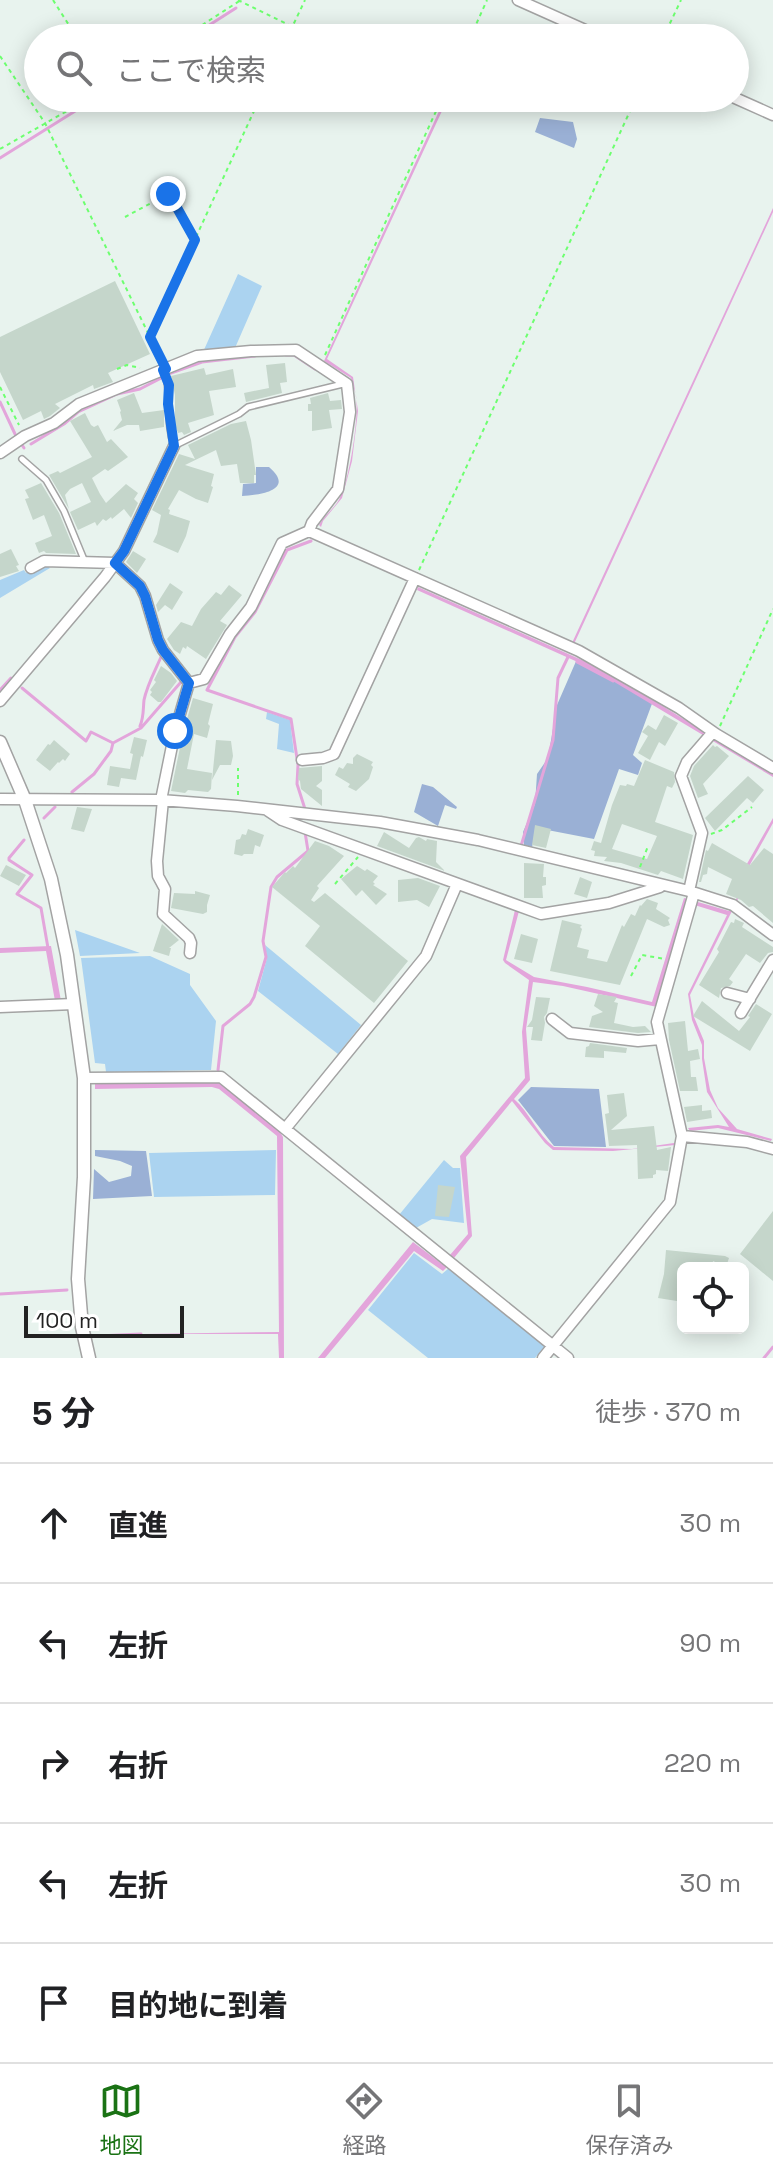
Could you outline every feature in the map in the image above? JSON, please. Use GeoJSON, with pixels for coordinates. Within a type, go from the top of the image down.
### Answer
{"type":"FeatureCollection","features":[{"type":"Feature","properties":{"kind":"street"},"geometry":{"type":"LineString","coordinates":[[518,0],[572,24]]}},
{"type":"Feature","properties":{"kind":"street"},"geometry":{"type":"LineString","coordinates":[[749,104],[773,115]]}},
{"type":"Feature","properties":{"kind":"street"},"geometry":{"type":"LineString","coordinates":[[0,453],[25,436],[54,423],[79,404],[197,356],[296,350],[347,384],[350,412],[338,489],[309,531],[282,543],[251,607],[230,634],[204,679],[189,683]]}},
{"type":"Feature","properties":{"kind":"street"},"geometry":{"type":"LineString","coordinates":[[0,701],[124,551],[174,446]]}},
{"type":"Feature","properties":{"kind":"street"},"geometry":{"type":"LineString","coordinates":[[309,531],[579,651],[679,708],[773,768]]}},
{"type":"Feature","properties":{"kind":"street"},"geometry":{"type":"LineString","coordinates":[[31,568],[44,561],[115,563],[140,586],[163,650],[189,683]]}},
{"type":"Feature","properties":{"kind":"street"},"geometry":{"type":"LineString","coordinates":[[302,760],[334,754],[415,578]]}},
{"type":"Feature","properties":{"kind":"street"},"geometry":{"type":"LineString","coordinates":[[189,683],[175,731],[162,800],[157,861],[158,876],[165,889],[163,914],[189,938],[190,953]]}},
{"type":"Feature","properties":{"kind":"street"},"geometry":{"type":"LineString","coordinates":[[543,1358],[670,1202],[682,1136],[657,1022],[692,892],[702,833],[681,776],[687,762],[714,733]]}},
{"type":"Feature","properties":{"kind":"street"},"geometry":{"type":"LineString","coordinates":[[0,742],[25,800],[51,879],[67,955],[84,1078],[84,1177],[78,1279],[82,1327],[89,1358]]}},
{"type":"Feature","properties":{"kind":"street"},"geometry":{"type":"LineString","coordinates":[[0,799],[162,800],[380,822],[478,840],[692,892],[733,905],[773,935]]}},
{"type":"Feature","properties":{"kind":"street"},"geometry":{"type":"LineString","coordinates":[[266,809],[282,820],[541,914],[609,903],[662,886]]}},
{"type":"Feature","properties":{"kind":"street"},"geometry":{"type":"LineString","coordinates":[[285,1129],[426,956],[457,884]]}},
{"type":"Feature","properties":{"kind":"street"},"geometry":{"type":"LineString","coordinates":[[741,1013],[773,960]]}},
{"type":"Feature","properties":{"kind":"street"},"geometry":{"type":"LineString","coordinates":[[727,993],[750,999]]}},
{"type":"Feature","properties":{"kind":"street"},"geometry":{"type":"LineString","coordinates":[[0,1007],[74,1004]]}},
{"type":"Feature","properties":{"kind":"street"},"geometry":{"type":"LineString","coordinates":[[552,1019],[570,1033],[638,1041],[660,1039]]}},
{"type":"Feature","properties":{"kind":"street"},"geometry":{"type":"LineString","coordinates":[[84,1078],[221,1077],[568,1358]]}},
{"type":"Feature","properties":{"kind":"street"},"geometry":{"type":"LineString","coordinates":[[682,1136],[747,1142],[773,1149]]}},
{"type":"Feature","properties":{"kind":"lane"},"geometry":{"type":"LineString","coordinates":[[165,369],[174,446],[248,407],[347,384]]}},
{"type":"Feature","properties":{"kind":"lane"},"geometry":{"type":"LineString","coordinates":[[22,459],[46,480],[64,511],[85,562]]}},
{"type":"Feature","properties":{"kind":"path"},"geometry":{"type":"LineString","coordinates":[[53,0],[68,24]]}},
{"type":"Feature","properties":{"kind":"path"},"geometry":{"type":"LineString","coordinates":[[294,24],[305,0]]}},
{"type":"Feature","properties":{"kind":"path"},"geometry":{"type":"LineString","coordinates":[[476,24],[487,0]]}},
{"type":"Feature","properties":{"kind":"path"},"geometry":{"type":"LineString","coordinates":[[670,24],[681,0]]}},
{"type":"Feature","properties":{"kind":"path"},"geometry":{"type":"LineString","coordinates":[[204,24],[240,1],[287,24]]}},
{"type":"Feature","properties":{"kind":"path"},"geometry":{"type":"LineString","coordinates":[[0,56],[24,92]]}},
{"type":"Feature","properties":{"kind":"path"},"geometry":{"type":"LineString","coordinates":[[38,112],[165,369]]}},
{"type":"Feature","properties":{"kind":"path"},"geometry":{"type":"LineString","coordinates":[[0,149],[65,112]]}},
{"type":"Feature","properties":{"kind":"path"},"geometry":{"type":"LineString","coordinates":[[150,337],[254,112]]}},
{"type":"Feature","properties":{"kind":"path"},"geometry":{"type":"LineString","coordinates":[[320,366],[436,112]]}},
{"type":"Feature","properties":{"kind":"path"},"geometry":{"type":"LineString","coordinates":[[415,578],[630,112]]}},
{"type":"Feature","properties":{"kind":"path"},"geometry":{"type":"LineString","coordinates":[[125,217],[168,194],[195,240]]}},
{"type":"Feature","properties":{"kind":"path"},"geometry":{"type":"LineString","coordinates":[[0,387],[25,436]]}},
{"type":"Feature","properties":{"kind":"path"},"geometry":{"type":"LineString","coordinates":[[714,733],[773,609]]}},
{"type":"Feature","properties":{"kind":"path"},"geometry":{"type":"LineString","coordinates":[[237,806],[238,768]]}},
{"type":"Feature","properties":{"kind":"path"},"geometry":{"type":"LineString","coordinates":[[702,833],[714,834],[722,830],[752,807]]}},
{"type":"Feature","properties":{"kind":"path"},"geometry":{"type":"LineString","coordinates":[[635,879],[648,846]]}},
{"type":"Feature","properties":{"kind":"path"},"geometry":{"type":"LineString","coordinates":[[335,884],[365,850]]}},
{"type":"Feature","properties":{"kind":"path"},"geometry":{"type":"LineString","coordinates":[[631,976],[642,955],[674,961]]}},
{"type":"Feature","properties":{"kind":"shaded area"},"geometry":{"type":"Polygon","coordinates":[[[439,112],[442,112],[327,359],[353,377],[355,393],[351,378],[324,361],[439,112]]]}},
{"type":"Feature","properties":{"kind":"shaded area"},"geometry":{"type":"Polygon","coordinates":[[[540,118],[573,122],[577,139],[574,148],[535,132],[540,118]]]}},
{"type":"Feature","properties":{"kind":"shaded area"},"geometry":{"type":"Polygon","coordinates":[[[773,208],[773,212],[574,644],[572,643],[773,208]]]}},
{"type":"Feature","properties":{"kind":"shaded area"},"geometry":{"type":"Polygon","coordinates":[[[238,274],[262,286],[235,348],[203,352],[238,274]]]}},
{"type":"Feature","properties":{"kind":"shaded area"},"geometry":{"type":"Polygon","coordinates":[[[356,398],[358,411],[352,461],[342,498],[321,527],[319,525],[339,499],[348,475],[355,432],[356,398]]]}},
{"type":"Feature","properties":{"kind":"shaded area"},"geometry":{"type":"Polygon","coordinates":[[[256,467],[269,467],[279,481],[277,486],[266,492],[242,496],[243,484],[256,483],[256,467]]]}},
{"type":"Feature","properties":{"kind":"shaded area"},"geometry":{"type":"Polygon","coordinates":[[[44,563],[50,568],[0,598],[0,580],[24,570],[26,573],[44,563]]]}},
{"type":"Feature","properties":{"kind":"shaded area"},"geometry":{"type":"Polygon","coordinates":[[[418,587],[584,661],[656,702],[773,774],[773,777],[591,668],[417,590],[418,587]]]}},
{"type":"Feature","properties":{"kind":"shaded area"},"geometry":{"type":"Polygon","coordinates":[[[577,659],[653,701],[633,755],[642,763],[638,775],[619,769],[594,839],[537,828],[532,847],[524,845],[523,832],[535,804],[537,774],[548,758],[557,705],[577,659]]]}},
{"type":"Feature","properties":{"kind":"shaded area"},"geometry":{"type":"Polygon","coordinates":[[[267,712],[290,720],[294,753],[277,749],[279,724],[266,719],[267,712]]]}},
{"type":"Feature","properties":{"kind":"shaded area"},"geometry":{"type":"Polygon","coordinates":[[[422,784],[433,787],[457,807],[445,805],[438,826],[414,812],[422,784]]]}},
{"type":"Feature","properties":{"kind":"shaded area"},"geometry":{"type":"Polygon","coordinates":[[[773,818],[747,870],[738,899],[690,995],[694,1017],[704,1041],[710,1090],[718,1108],[737,1129],[771,1141],[718,1128],[690,1131],[688,1128],[729,1127],[707,1092],[702,1045],[692,1020],[688,994],[727,915],[688,903],[657,1007],[533,982],[526,1029],[530,1080],[514,1099],[554,1147],[632,1149],[675,1145],[613,1151],[553,1150],[512,1101],[466,1157],[472,1236],[454,1258],[450,1255],[468,1234],[460,1156],[525,1078],[522,1032],[529,980],[503,960],[515,910],[519,911],[506,960],[534,977],[652,1002],[684,898],[729,911],[736,900],[744,869],[773,818]]]}},
{"type":"Feature","properties":{"kind":"shaded area"},"geometry":{"type":"Polygon","coordinates":[[[75,930],[140,953],[80,956],[75,930]]]}},
{"type":"Feature","properties":{"kind":"shaded area"},"geometry":{"type":"Polygon","coordinates":[[[265,945],[361,1025],[338,1054],[258,991],[267,958],[265,945]]]}},
{"type":"Feature","properties":{"kind":"shaded area"},"geometry":{"type":"Polygon","coordinates":[[[51,946],[61,1001],[55,1001],[46,951],[0,953],[0,948],[51,946]]]}},
{"type":"Feature","properties":{"kind":"shaded area"},"geometry":{"type":"Polygon","coordinates":[[[150,956],[190,974],[190,985],[216,1021],[211,1070],[106,1072],[105,1064],[95,1063],[81,958],[150,956]]]}},
{"type":"Feature","properties":{"kind":"shaded area"},"geometry":{"type":"Polygon","coordinates":[[[221,1083],[283,1137],[284,1358],[279,1358],[278,1334],[141,1334],[279,1332],[277,1136],[219,1089],[212,1087],[95,1089],[95,1084],[221,1083]]]}},
{"type":"Feature","properties":{"kind":"shaded area"},"geometry":{"type":"Polygon","coordinates":[[[531,1087],[599,1089],[606,1147],[554,1146],[518,1100],[531,1087]]]}},
{"type":"Feature","properties":{"kind":"shaded area"},"geometry":{"type":"Polygon","coordinates":[[[95,1150],[146,1151],[152,1196],[93,1199],[94,1169],[109,1182],[131,1176],[132,1166],[95,1156],[95,1150]]]}},
{"type":"Feature","properties":{"kind":"shaded area"},"geometry":{"type":"Polygon","coordinates":[[[276,1150],[275,1195],[154,1197],[149,1153],[276,1150]]]}},
{"type":"Feature","properties":{"kind":"shaded area"},"geometry":{"type":"Polygon","coordinates":[[[444,1160],[453,1168],[460,1168],[464,1223],[432,1219],[416,1228],[399,1215],[444,1160]]]}},
{"type":"Feature","properties":{"kind":"shaded area"},"geometry":{"type":"Polygon","coordinates":[[[413,1242],[447,1267],[443,1271],[414,1251],[325,1358],[318,1358],[413,1242]]]}},
{"type":"Feature","properties":{"kind":"shaded area"},"geometry":{"type":"Polygon","coordinates":[[[414,1253],[442,1274],[449,1268],[545,1346],[535,1358],[428,1358],[368,1310],[414,1253]]]}},
{"type":"Feature","properties":{"kind":"building"},"geometry":{"type":"Polygon","coordinates":[[[115,281],[150,354],[108,373],[113,382],[94,389],[93,385],[55,404],[60,408],[50,416],[44,419],[41,411],[23,420],[0,372],[0,337],[115,281]]]}},
{"type":"Feature","properties":{"kind":"building"},"geometry":{"type":"Polygon","coordinates":[[[285,363],[287,382],[280,383],[282,393],[246,402],[244,393],[269,388],[266,365],[285,363]]]}},
{"type":"Feature","properties":{"kind":"building"},"geometry":{"type":"Polygon","coordinates":[[[204,368],[206,375],[233,369],[236,387],[209,391],[214,415],[188,423],[191,432],[184,435],[178,433],[171,376],[204,368]]]}},
{"type":"Feature","properties":{"kind":"building"},"geometry":{"type":"Polygon","coordinates":[[[134,393],[142,413],[164,410],[164,427],[140,431],[139,425],[127,425],[113,431],[122,420],[117,400],[134,393]]]}},
{"type":"Feature","properties":{"kind":"building"},"geometry":{"type":"Polygon","coordinates":[[[328,393],[330,401],[341,400],[342,409],[329,410],[332,428],[312,431],[312,411],[308,411],[310,398],[328,393]]]}},
{"type":"Feature","properties":{"kind":"building"},"geometry":{"type":"Polygon","coordinates":[[[85,413],[91,425],[98,425],[107,442],[111,439],[128,457],[92,478],[100,494],[106,503],[126,484],[138,493],[134,499],[138,503],[131,518],[124,509],[112,519],[103,519],[97,526],[95,522],[78,530],[70,512],[91,502],[82,483],[65,495],[69,509],[49,475],[60,473],[92,457],[70,421],[85,413]]]}},
{"type":"Feature","properties":{"kind":"building"},"geometry":{"type":"Polygon","coordinates":[[[246,421],[256,475],[254,483],[240,483],[237,464],[221,466],[216,450],[185,465],[214,474],[208,503],[179,490],[168,509],[169,514],[190,521],[178,553],[153,542],[161,515],[152,510],[179,454],[195,459],[188,445],[231,424],[246,421]]]}},
{"type":"Feature","properties":{"kind":"building"},"geometry":{"type":"Polygon","coordinates":[[[41,483],[59,513],[76,554],[39,553],[35,543],[52,536],[44,515],[33,520],[25,490],[41,483]]]}},
{"type":"Feature","properties":{"kind":"building"},"geometry":{"type":"Polygon","coordinates":[[[11,549],[19,571],[0,577],[0,554],[11,549]]]}},
{"type":"Feature","properties":{"kind":"building"},"geometry":{"type":"Polygon","coordinates":[[[133,551],[146,559],[137,573],[126,562],[133,551]]]}},
{"type":"Feature","properties":{"kind":"building"},"geometry":{"type":"Polygon","coordinates":[[[170,583],[183,592],[172,610],[165,605],[158,612],[156,605],[170,583]]]}},
{"type":"Feature","properties":{"kind":"building"},"geometry":{"type":"Polygon","coordinates":[[[229,585],[242,595],[220,621],[227,625],[206,659],[187,646],[180,654],[174,650],[167,639],[181,622],[192,626],[201,609],[216,592],[221,595],[229,585]]]}},
{"type":"Feature","properties":{"kind":"building"},"geometry":{"type":"Polygon","coordinates":[[[161,666],[177,681],[158,702],[150,695],[150,690],[161,666]]]}},
{"type":"Feature","properties":{"kind":"building"},"geometry":{"type":"Polygon","coordinates":[[[193,698],[213,704],[207,738],[194,734],[187,769],[212,773],[211,789],[208,792],[171,791],[183,733],[193,698]]]}},
{"type":"Feature","properties":{"kind":"building"},"geometry":{"type":"Polygon","coordinates":[[[664,715],[678,723],[665,746],[659,742],[650,760],[638,753],[648,736],[642,732],[648,725],[656,730],[664,715]]]}},
{"type":"Feature","properties":{"kind":"building"},"geometry":{"type":"Polygon","coordinates":[[[134,737],[147,740],[136,780],[121,778],[119,787],[107,785],[110,766],[130,769],[134,737]]]}},
{"type":"Feature","properties":{"kind":"building"},"geometry":{"type":"Polygon","coordinates":[[[54,740],[70,754],[50,771],[36,760],[54,740]]]}},
{"type":"Feature","properties":{"kind":"building"},"geometry":{"type":"Polygon","coordinates":[[[216,740],[231,741],[233,756],[231,765],[220,765],[212,780],[216,740]]]}},
{"type":"Feature","properties":{"kind":"building"},"geometry":{"type":"Polygon","coordinates":[[[713,745],[729,756],[703,784],[708,794],[698,798],[690,776],[694,766],[713,745]]]}},
{"type":"Feature","properties":{"kind":"building"},"geometry":{"type":"Polygon","coordinates":[[[357,754],[373,762],[373,767],[369,779],[356,791],[335,775],[339,767],[343,769],[347,763],[353,764],[357,754]]]}},
{"type":"Feature","properties":{"kind":"building"},"geometry":{"type":"Polygon","coordinates":[[[645,760],[674,772],[675,782],[672,788],[667,786],[655,822],[693,835],[683,879],[594,856],[595,851],[591,850],[594,841],[601,843],[620,785],[634,786],[645,760]],[[622,824],[612,849],[647,859],[657,836],[622,824]]]}},
{"type":"Feature","properties":{"kind":"building"},"geometry":{"type":"Polygon","coordinates":[[[322,766],[322,781],[316,786],[322,790],[322,806],[301,789],[298,779],[299,768],[322,766]]]}},
{"type":"Feature","properties":{"kind":"building"},"geometry":{"type":"Polygon","coordinates":[[[748,776],[764,790],[753,803],[747,798],[715,831],[705,818],[748,776]]]}},
{"type":"Feature","properties":{"kind":"building"},"geometry":{"type":"Polygon","coordinates":[[[77,807],[92,809],[84,832],[71,829],[77,807]]]}},
{"type":"Feature","properties":{"kind":"building"},"geometry":{"type":"Polygon","coordinates":[[[535,825],[551,829],[546,848],[532,845],[535,825]]]}},
{"type":"Feature","properties":{"kind":"building"},"geometry":{"type":"Polygon","coordinates":[[[248,829],[264,835],[260,847],[255,845],[253,854],[234,854],[236,840],[242,834],[246,835],[248,829]]]}},
{"type":"Feature","properties":{"kind":"building"},"geometry":{"type":"Polygon","coordinates":[[[384,832],[409,848],[419,837],[437,841],[436,862],[445,871],[377,846],[384,832]]]}},
{"type":"Feature","properties":{"kind":"building"},"geometry":{"type":"Polygon","coordinates":[[[315,841],[344,856],[317,886],[319,888],[311,900],[314,902],[325,893],[408,961],[374,1003],[305,946],[320,926],[272,887],[285,872],[293,866],[295,868],[315,841]]]}},
{"type":"Feature","properties":{"kind":"building"},"geometry":{"type":"Polygon","coordinates":[[[712,843],[750,865],[764,848],[773,854],[773,923],[753,906],[749,907],[726,894],[732,879],[708,867],[707,874],[699,882],[706,850],[712,843]]]}},
{"type":"Feature","properties":{"kind":"building"},"geometry":{"type":"Polygon","coordinates":[[[524,863],[544,864],[546,885],[542,886],[543,898],[524,898],[524,863]]]}},
{"type":"Feature","properties":{"kind":"building"},"geometry":{"type":"Polygon","coordinates":[[[6,865],[26,875],[19,886],[0,876],[6,865]]]}},
{"type":"Feature","properties":{"kind":"building"},"geometry":{"type":"Polygon","coordinates":[[[357,866],[378,876],[373,885],[387,894],[376,905],[362,890],[356,896],[341,879],[357,866]]]}},
{"type":"Feature","properties":{"kind":"building"},"geometry":{"type":"Polygon","coordinates":[[[580,877],[592,882],[587,898],[574,894],[580,877]]]}},
{"type":"Feature","properties":{"kind":"building"},"geometry":{"type":"Polygon","coordinates":[[[418,878],[440,886],[429,907],[417,900],[398,902],[398,880],[418,878]]]}},
{"type":"Feature","properties":{"kind":"building"},"geometry":{"type":"Polygon","coordinates":[[[195,891],[210,895],[207,912],[203,914],[171,908],[174,893],[195,894],[195,891]]]}},
{"type":"Feature","properties":{"kind":"building"},"geometry":{"type":"Polygon","coordinates":[[[647,899],[658,903],[656,909],[670,918],[670,925],[664,927],[647,919],[620,985],[550,971],[562,920],[582,925],[577,947],[589,950],[587,958],[607,962],[622,925],[624,927],[631,914],[635,916],[647,899]]]}},
{"type":"Feature","properties":{"kind":"building"},"geometry":{"type":"Polygon","coordinates":[[[735,919],[773,947],[773,952],[768,953],[760,963],[746,954],[729,979],[733,982],[721,988],[719,998],[699,985],[735,919]]]}},
{"type":"Feature","properties":{"kind":"building"},"geometry":{"type":"Polygon","coordinates":[[[162,924],[179,940],[169,948],[169,956],[153,951],[162,924]]]}},
{"type":"Feature","properties":{"kind":"building"},"geometry":{"type":"Polygon","coordinates":[[[521,934],[538,939],[532,963],[514,959],[521,934]]]}},
{"type":"Feature","properties":{"kind":"building"},"geometry":{"type":"Polygon","coordinates":[[[598,994],[617,997],[614,1002],[618,1003],[614,1023],[645,1026],[651,1032],[589,1027],[592,1016],[603,1012],[594,1006],[598,994]]]}},
{"type":"Feature","properties":{"kind":"building"},"geometry":{"type":"Polygon","coordinates":[[[536,997],[550,998],[544,1017],[542,1041],[531,1040],[533,1027],[527,1027],[532,1020],[536,997]]]}},
{"type":"Feature","properties":{"kind":"building"},"geometry":{"type":"Polygon","coordinates":[[[702,1001],[739,1031],[756,1004],[772,1014],[750,1051],[693,1016],[702,1001]]]}},
{"type":"Feature","properties":{"kind":"building"},"geometry":{"type":"Polygon","coordinates":[[[685,1021],[688,1051],[698,1049],[700,1059],[690,1061],[691,1077],[696,1077],[698,1091],[680,1091],[669,1040],[668,1023],[685,1021]]]}},
{"type":"Feature","properties":{"kind":"building"},"geometry":{"type":"Polygon","coordinates":[[[590,1043],[627,1048],[626,1053],[604,1051],[604,1058],[585,1057],[586,1047],[590,1043]]]}},
{"type":"Feature","properties":{"kind":"building"},"geometry":{"type":"Polygon","coordinates":[[[624,1093],[627,1116],[611,1130],[654,1126],[657,1150],[671,1147],[668,1171],[656,1170],[653,1178],[638,1179],[637,1145],[609,1146],[605,1114],[609,1113],[607,1095],[624,1093]]]}},
{"type":"Feature","properties":{"kind":"building"},"geometry":{"type":"Polygon","coordinates":[[[702,1105],[702,1111],[711,1110],[712,1118],[687,1122],[684,1107],[702,1105]]]}},
{"type":"Feature","properties":{"kind":"building"},"geometry":{"type":"Polygon","coordinates":[[[438,1185],[455,1187],[449,1217],[435,1216],[438,1185]]]}},
{"type":"Feature","properties":{"kind":"building"},"geometry":{"type":"Polygon","coordinates":[[[773,1211],[773,1281],[740,1254],[773,1211]]]}},
{"type":"Feature","properties":{"kind":"building"},"geometry":{"type":"Polygon","coordinates":[[[666,1250],[729,1258],[728,1262],[677,1262],[677,1301],[658,1298],[666,1250]]]}},
{"type":"Feature","properties":{"kind":"waterway"},"geometry":{"type":"LineString","coordinates":[[211,24],[236,8]]}},
{"type":"Feature","properties":{"kind":"waterway"},"geometry":{"type":"LineString","coordinates":[[0,158],[74,112]]}},
{"type":"Feature","properties":{"kind":"waterway"},"geometry":{"type":"LineString","coordinates":[[286,355],[294,355],[315,369]]}},
{"type":"Feature","properties":{"kind":"waterway"},"geometry":{"type":"LineString","coordinates":[[31,444],[78,412],[117,394],[140,389],[202,362],[255,356]]}},
{"type":"Feature","properties":{"kind":"waterway"},"geometry":{"type":"LineString","coordinates":[[0,402],[24,448]]}},
{"type":"Feature","properties":{"kind":"waterway"},"geometry":{"type":"LineString","coordinates":[[305,809],[297,784],[298,765],[291,719],[207,690],[235,637],[255,612],[287,550],[311,541]]}},
{"type":"Feature","properties":{"kind":"waterway"},"geometry":{"type":"LineString","coordinates":[[140,726],[145,694],[161,657]]}},
{"type":"Feature","properties":{"kind":"waterway"},"geometry":{"type":"LineString","coordinates":[[521,846],[553,740],[558,678],[568,657]]}},
{"type":"Feature","properties":{"kind":"waterway"},"geometry":{"type":"LineString","coordinates":[[577,662],[613,681]]}},
{"type":"Feature","properties":{"kind":"waterway"},"geometry":{"type":"LineString","coordinates":[[0,690],[11,678]]}},
{"type":"Feature","properties":{"kind":"waterway"},"geometry":{"type":"LineString","coordinates":[[72,792],[94,774],[111,751],[113,743],[141,728],[181,682]]}},
{"type":"Feature","properties":{"kind":"waterway"},"geometry":{"type":"LineString","coordinates":[[22,688],[86,741],[91,732],[113,743]]}},
{"type":"Feature","properties":{"kind":"waterway"},"geometry":{"type":"LineString","coordinates":[[44,818],[55,807]]}},
{"type":"Feature","properties":{"kind":"waterway"},"geometry":{"type":"LineString","coordinates":[[218,1070],[223,1026],[250,1004],[266,957],[263,941],[271,887],[277,877],[308,851],[305,832]]}},
{"type":"Feature","properties":{"kind":"waterway"},"geometry":{"type":"LineString","coordinates":[[24,840],[9,860],[32,875],[17,894],[41,908],[48,948]]}},
{"type":"Feature","properties":{"kind":"waterway"},"geometry":{"type":"LineString","coordinates":[[0,1294],[67,1290]]}},
{"type":"Feature","properties":{"kind":"waterway"},"geometry":{"type":"LineString","coordinates":[[98,1336],[141,1334]]}},
{"type":"Feature","properties":{"kind":"waterway"},"geometry":{"type":"LineString","coordinates":[[764,1358],[773,1347]]}},
{"type":"Feature","properties":{"kind":"route"},"geometry":{"type":"LineString","coordinates":[[168,194],[195,240],[150,337],[166,369],[163,370],[169,385],[168,404],[174,446],[124,551],[115,563],[140,586],[163,650],[189,683],[175,731]]}}]}
